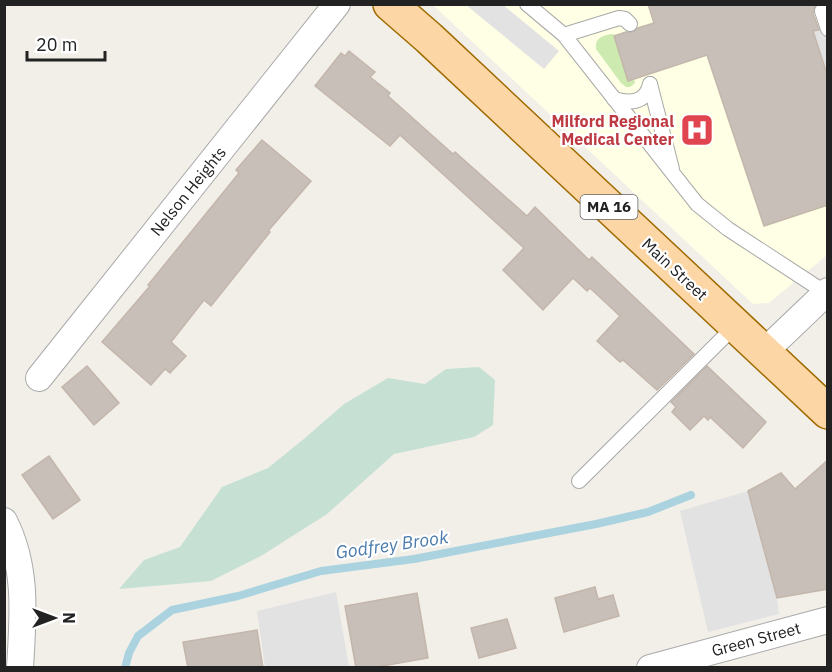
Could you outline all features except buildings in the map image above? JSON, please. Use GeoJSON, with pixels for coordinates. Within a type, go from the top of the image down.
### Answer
{"type":"FeatureCollection","features":[{"type":"Feature","properties":{"kind":"main road","name":"Main Street"},"geometry":{"type":"LineString","coordinates":[[390,4],[828,412]]}},
{"type":"Feature","properties":{"kind":"street","name":"Nelson Heights"},"geometry":{"type":"LineString","coordinates":[[39,378],[337,4]]}},
{"type":"Feature","properties":{"kind":"street"},"geometry":{"type":"LineString","coordinates":[[764,352],[827,292]]}},
{"type":"Feature","properties":{"kind":"street"},"geometry":{"type":"LineString","coordinates":[[4,521],[15,547],[22,578],[23,616],[20,668]]}},
{"type":"Feature","properties":{"kind":"street","name":"Green Street"},"geometry":{"type":"LineString","coordinates":[[650,668],[828,620]]}},
{"type":"Feature","properties":{"kind":"lane"},"geometry":{"type":"LineString","coordinates":[[527,4],[564,35],[697,204],[728,229],[827,292]]}},
{"type":"Feature","properties":{"kind":"lane"},"geometry":{"type":"LineString","coordinates":[[828,9],[822,11],[828,29]]}},
{"type":"Feature","properties":{"kind":"lane"},"geometry":{"type":"LineString","coordinates":[[564,35],[619,18],[625,19],[630,24]]}},
{"type":"Feature","properties":{"kind":"lane"},"geometry":{"type":"LineString","coordinates":[[614,99],[629,102],[638,100],[645,96],[650,84],[674,177]]}},
{"type":"Feature","properties":{"kind":"lane"},"geometry":{"type":"LineString","coordinates":[[579,481],[735,326]]}},
{"type":"Feature","properties":{"kind":"shaded area","name":"Milford Regional Medical Center"},"geometry":{"type":"Polygon","coordinates":[[[433,5],[827,5],[827,255],[769,303],[753,304],[433,5]]]}},
{"type":"Feature","properties":{"kind":"shaded area"},"geometry":{"type":"Polygon","coordinates":[[[466,5],[503,5],[559,51],[544,69],[466,5]]]}},
{"type":"Feature","properties":{"kind":"shaded area"},"geometry":{"type":"Polygon","coordinates":[[[827,27],[827,77],[813,31],[827,27]]]}},
{"type":"Feature","properties":{"kind":"shaded area"},"geometry":{"type":"Polygon","coordinates":[[[479,367],[495,380],[493,425],[474,437],[394,454],[327,514],[261,556],[211,581],[119,589],[144,560],[180,547],[222,487],[268,468],[344,404],[388,378],[425,384],[446,369],[479,367]]]}},
{"type":"Feature","properties":{"kind":"shaded area"},"geometry":{"type":"Polygon","coordinates":[[[748,491],[779,614],[708,632],[680,511],[748,491]]]}},
{"type":"Feature","properties":{"kind":"shaded area"},"geometry":{"type":"Polygon","coordinates":[[[336,592],[349,667],[265,667],[257,611],[336,592]]]}},
{"type":"Feature","properties":{"kind":"green space"},"geometry":{"type":"Polygon","coordinates":[[[611,34],[617,35],[614,36],[628,80],[634,79],[635,83],[630,87],[621,83],[596,49],[599,38],[611,34]]]}},
{"type":"Feature","properties":{"kind":"waterway","name":"Godfrey Brook"},"geometry":{"type":"LineString","coordinates":[[125,668],[129,653],[138,636],[172,610],[238,596],[321,571],[414,559],[596,524],[648,512],[691,495]]}},
{"type":"Feature","properties":{"kind":"place","name":"Milford Regional Medical Center"},"geometry":{"type":"Point","coordinates":[697,130]}}]}
